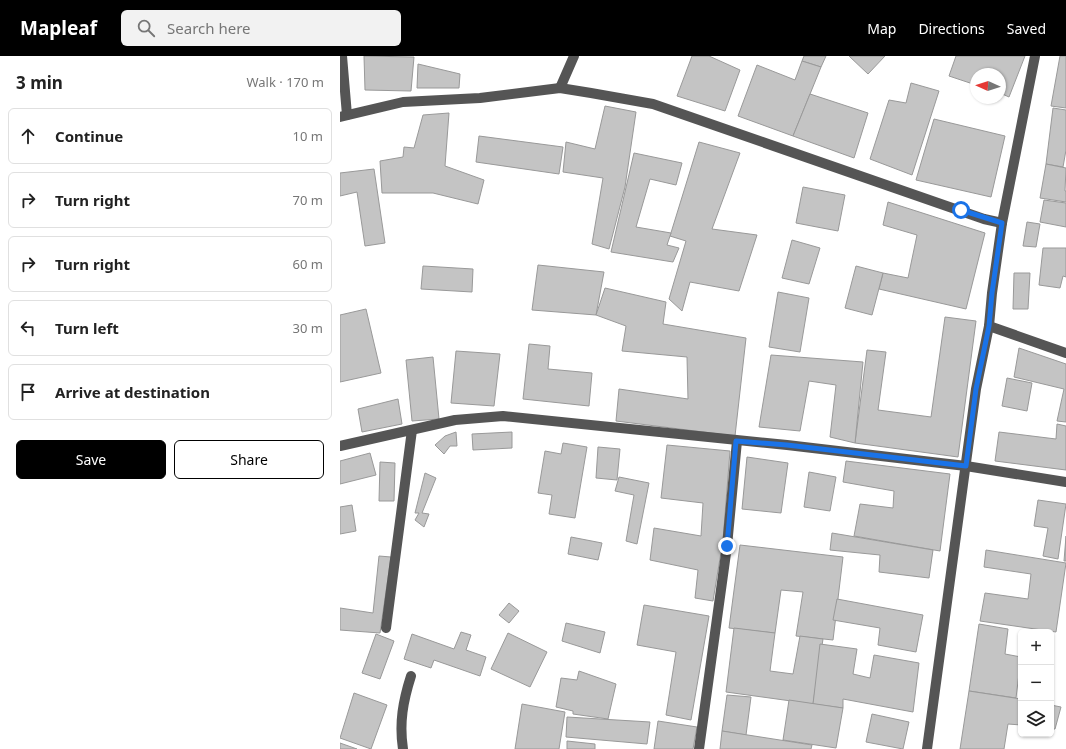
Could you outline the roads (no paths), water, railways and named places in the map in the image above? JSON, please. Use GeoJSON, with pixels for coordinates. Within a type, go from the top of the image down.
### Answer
{"type":"FeatureCollection","features":[{"type":"Feature","properties":{"kind":"street"},"geometry":{"type":"LineString","coordinates":[[342,56],[344,116],[403,102],[480,98],[560,88],[653,104],[1002,223]]}},
{"type":"Feature","properties":{"kind":"street"},"geometry":{"type":"LineString","coordinates":[[560,88],[574,56]]}},
{"type":"Feature","properties":{"kind":"street"},"geometry":{"type":"LineString","coordinates":[[927,749],[976,389],[989,326],[1002,223],[1035,56]]}},
{"type":"Feature","properties":{"kind":"street"},"geometry":{"type":"LineString","coordinates":[[989,326],[1066,353]]}},
{"type":"Feature","properties":{"kind":"street"},"geometry":{"type":"LineString","coordinates":[[340,446],[455,420],[503,416],[736,441],[787,445],[966,466],[1066,482]]}},
{"type":"Feature","properties":{"kind":"street"},"geometry":{"type":"LineString","coordinates":[[386,628],[412,430]]}},
{"type":"Feature","properties":{"kind":"street"},"geometry":{"type":"LineString","coordinates":[[699,749],[727,546],[736,441]]}},
{"type":"Feature","properties":{"kind":"street"},"geometry":{"type":"LineString","coordinates":[[403,749],[401,733],[402,708],[411,676]]}}]}
